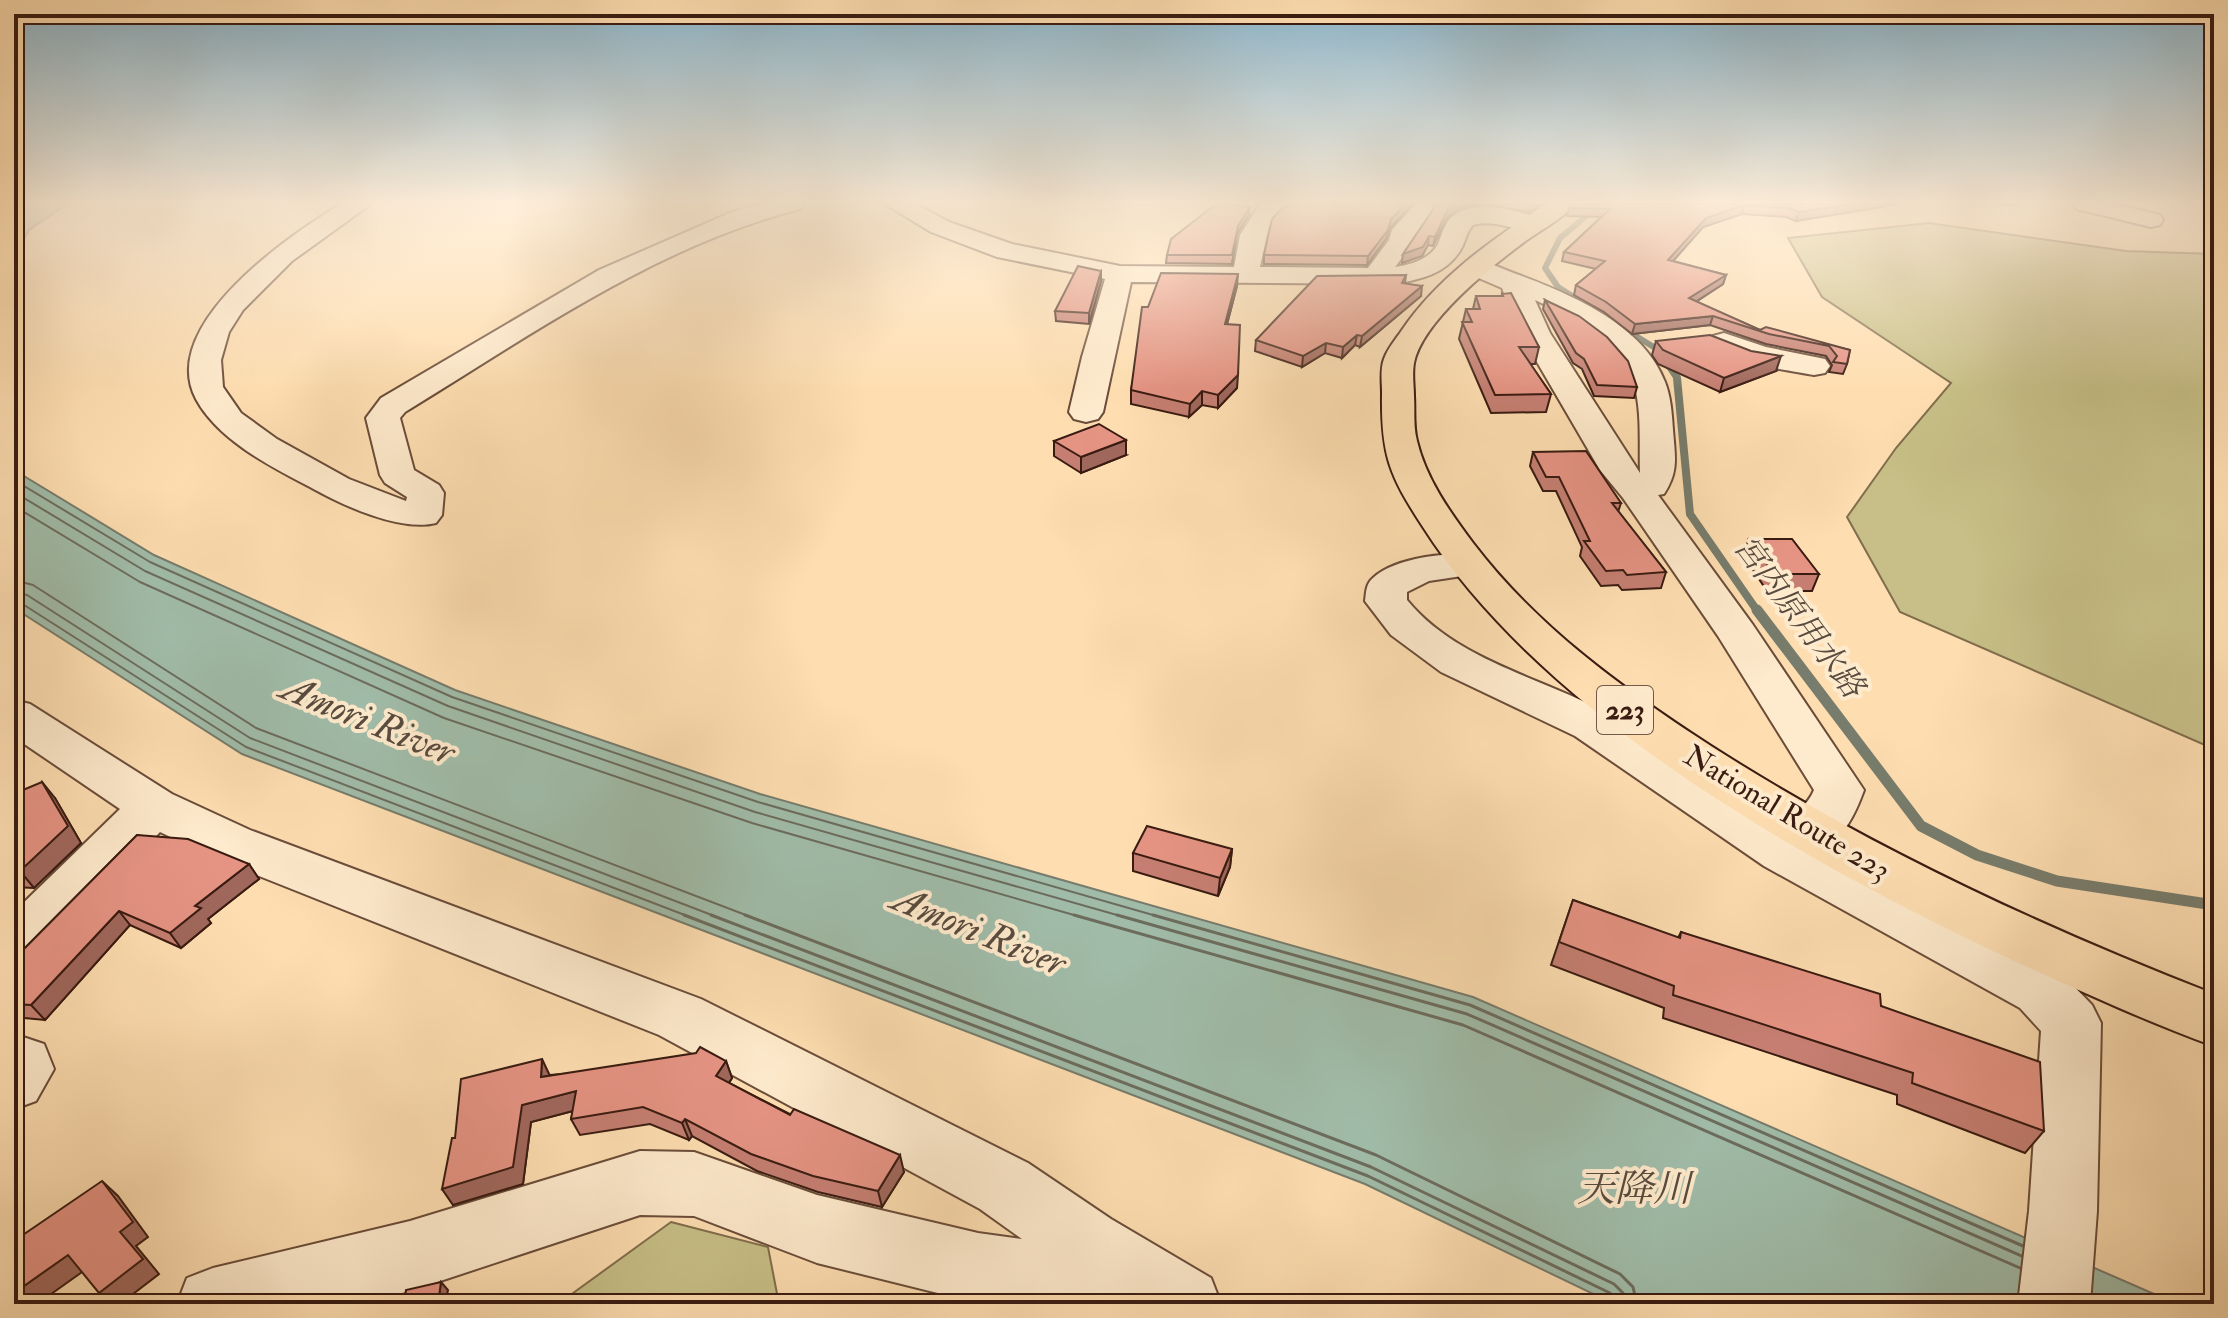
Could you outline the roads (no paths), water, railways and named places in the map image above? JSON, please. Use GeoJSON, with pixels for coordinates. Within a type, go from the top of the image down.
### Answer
{"type":"FeatureCollection","features":[{"type":"Feature","properties":{"kind":"highway","name":"National Route 223"},"geometry":{"type":"LineString","coordinates":[[1503,266],[1495,275],[1426,314],[1399,359],[1398,437],[1405,462],[1417,490],[1468,565],[1535,636],[1589,684],[1694,759],[1808,832],[2121,984],[2214,1020]]}},
{"type":"Feature","properties":{"kind":"street"},"geometry":{"type":"LineString","coordinates":[[272,266],[236,302],[212,339],[205,368],[207,387],[230,418],[265,447],[344,491],[387,508],[423,515],[426,493],[398,475],[385,432],[383,418],[393,405],[631,266]]}},
{"type":"Feature","properties":{"kind":"street"},"geometry":{"type":"LineString","coordinates":[[1078,266],[1120,274],[1393,276],[1428,266]]}},
{"type":"Feature","properties":{"kind":"street"},"geometry":{"type":"LineString","coordinates":[[1247,266],[1247,274]]}},
{"type":"Feature","properties":{"kind":"street"},"geometry":{"type":"LineString","coordinates":[[1376,275],[1383,266]]}},
{"type":"Feature","properties":{"kind":"street"},"geometry":{"type":"LineString","coordinates":[[1086,412],[1097,357],[1120,274]]}},
{"type":"Feature","properties":{"kind":"street"},"geometry":{"type":"LineString","coordinates":[[1495,275],[1536,287],[1640,345],[1638,361],[1649,383],[1658,475],[1651,486],[1636,490]]}},
{"type":"Feature","properties":{"kind":"street"},"geometry":{"type":"LineString","coordinates":[[1495,275],[1542,345],[1618,470],[1636,490],[1738,634],[1839,790],[1831,811],[1808,832]]}},
{"type":"Feature","properties":{"kind":"street"},"geometry":{"type":"LineString","coordinates":[[1741,314],[1702,338],[1758,355],[1814,366]]}},
{"type":"Feature","properties":{"kind":"street"},"geometry":{"type":"LineString","coordinates":[[1468,565],[1427,568],[1402,576],[1387,587],[1386,601],[1406,626],[1457,662],[1592,725],[1783,852],[2041,991],[2071,1023],[2063,1211],[2054,1304]]}},
{"type":"Feature","properties":{"kind":"street"},"geometry":{"type":"LineString","coordinates":[[14,715],[154,807],[232,844],[680,1017],[1004,1186],[1176,1300]]}},
{"type":"Feature","properties":{"kind":"street"},"geometry":{"type":"LineString","coordinates":[[14,947],[154,807]]}},
{"type":"Feature","properties":{"kind":"street"},"geometry":{"type":"LineString","coordinates":[[14,1061],[22,1063],[23,1069],[14,1081]]}},
{"type":"Feature","properties":{"kind":"street"},"geometry":{"type":"LineString","coordinates":[[213,1304],[410,1256],[640,1183],[694,1184],[817,1229],[978,1268],[1176,1300]]}},
{"type":"Feature","properties":{"kind":"water","name":"天降川"},"geometry":{"type":"Polygon","coordinates":[[[14,470],[154,555],[455,690],[760,794],[1473,997],[2177,1304],[1614,1304],[1365,1184],[242,754],[14,608],[14,470]]]}},
{"type":"Feature","properties":{"kind":"waterway","name":"宮内原用水路"},"geometry":{"type":"LineString","coordinates":[[1546,266],[1558,287],[1589,307]]}},
{"type":"Feature","properties":{"kind":"waterway","name":"宮内原用水路"},"geometry":{"type":"LineString","coordinates":[[1613,322],[1657,349],[1677,379]]}},
{"type":"Feature","properties":{"kind":"waterway","name":"宮内原用水路"},"geometry":{"type":"LineString","coordinates":[[1677,379],[1690,514],[1758,612]]}},
{"type":"Feature","properties":{"kind":"waterway","name":"宮内原用水路"},"geometry":{"type":"LineString","coordinates":[[1757,610],[1921,826],[1977,855],[2057,881],[2214,905]]}},
{"type":"Feature","properties":{"kind":"water label","name":"Amori River"},"geometry":{"type":"Point","coordinates":[368,720]}},
{"type":"Feature","properties":{"kind":"water label","name":"Amori River"},"geometry":{"type":"Point","coordinates":[979,931]}}]}
